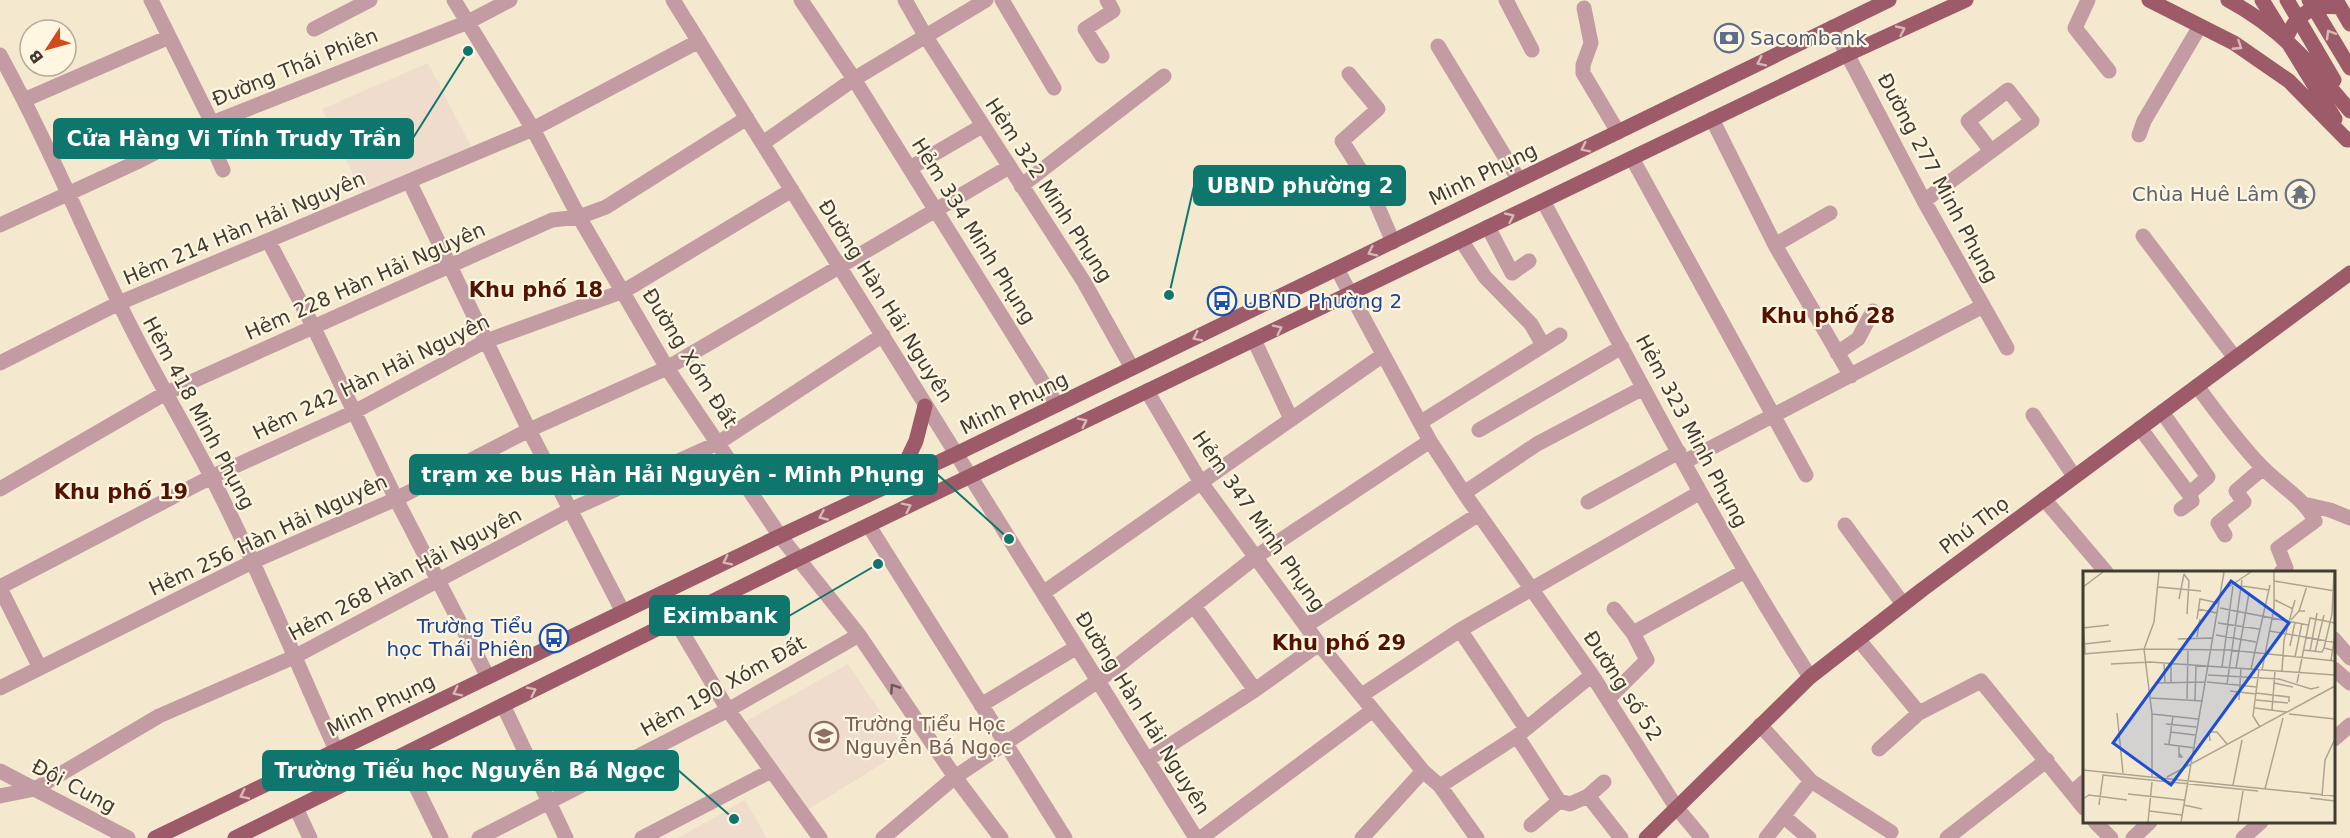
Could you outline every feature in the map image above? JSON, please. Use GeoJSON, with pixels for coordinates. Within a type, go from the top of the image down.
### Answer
{"type":"FeatureCollection","features":[{"type":"Feature","properties":{"kind":"main road","name":"Minh Phụng"},"geometry":{"type":"LineString","coordinates":[[155,838],[488,676],[1058,405],[1889,0]]}},
{"type":"Feature","properties":{"kind":"main road"},"geometry":{"type":"LineString","coordinates":[[236,838],[971,476],[1712,119],[1966,0]]}},
{"type":"Feature","properties":{"kind":"main road"},"geometry":{"type":"LineString","coordinates":[[2149,0],[2234,43],[2289,81],[2348,142]]}},
{"type":"Feature","properties":{"kind":"main road"},"geometry":{"type":"LineString","coordinates":[[2228,0],[2264,21],[2302,53],[2350,110]]}},
{"type":"Feature","properties":{"kind":"main road"},"geometry":{"type":"LineString","coordinates":[[2262,0],[2348,142]]}},
{"type":"Feature","properties":{"kind":"main road"},"geometry":{"type":"LineString","coordinates":[[2287,0],[2350,110]]}},
{"type":"Feature","properties":{"kind":"main road"},"geometry":{"type":"LineString","coordinates":[[2309,0],[2350,68]]}},
{"type":"Feature","properties":{"kind":"main road"},"geometry":{"type":"LineString","coordinates":[[2286,38],[2301,14],[2311,9],[2338,4],[2350,24]]}},
{"type":"Feature","properties":{"kind":"main road","name":"Phú Thọ"},"geometry":{"type":"LineString","coordinates":[[1646,838],[1810,677],[2074,476],[2350,273]]}},
{"type":"Feature","properties":{"kind":"main road"},"geometry":{"type":"LineString","coordinates":[[896,483],[916,441],[925,406]]}},
{"type":"Feature","properties":{"kind":"street"},"geometry":{"type":"LineString","coordinates":[[151,0],[208,125],[224,170]]}},
{"type":"Feature","properties":{"kind":"street"},"geometry":{"type":"LineString","coordinates":[[315,29],[370,0]]}},
{"type":"Feature","properties":{"kind":"street","name":"Đường Xóm Đất"},"geometry":{"type":"LineString","coordinates":[[454,0],[533,129],[579,217],[667,368],[780,536],[859,635],[955,777],[1001,838]]}},
{"type":"Feature","properties":{"kind":"street","name":"Đường Thái Phiên"},"geometry":{"type":"LineString","coordinates":[[0,225],[208,125],[468,22],[510,0]]}},
{"type":"Feature","properties":{"kind":"street","name":"Đường Hàn Hải Nguyên"},"geometry":{"type":"LineString","coordinates":[[673,0],[1196,838]]}},
{"type":"Feature","properties":{"kind":"street","name":"Hẻm 334 Minh Phụng"},"geometry":{"type":"LineString","coordinates":[[801,0],[854,79],[1058,405]]}},
{"type":"Feature","properties":{"kind":"street","name":"Hẻm 322 Minh Phụng"},"geometry":{"type":"LineString","coordinates":[[905,0],[982,126],[1084,282],[1132,368]]}},
{"type":"Feature","properties":{"kind":"street"},"geometry":{"type":"LineString","coordinates":[[763,143],[854,79],[986,0]]}},
{"type":"Feature","properties":{"kind":"street"},"geometry":{"type":"LineString","coordinates":[[1002,0],[1054,88]]}},
{"type":"Feature","properties":{"kind":"street"},"geometry":{"type":"LineString","coordinates":[[1102,56],[1085,28],[1113,11],[1107,0]]}},
{"type":"Feature","properties":{"kind":"street"},"geometry":{"type":"LineString","coordinates":[[1506,0],[1532,50]]}},
{"type":"Feature","properties":{"kind":"street"},"geometry":{"type":"LineString","coordinates":[[2088,0],[2075,28],[2109,71]]}},
{"type":"Feature","properties":{"kind":"street"},"geometry":{"type":"LineString","coordinates":[[1585,3],[1591,43],[1583,65],[1583,73],[1618,132]]}},
{"type":"Feature","properties":{"kind":"street"},"geometry":{"type":"LineString","coordinates":[[2139,135],[2144,121],[2200,26]]}},
{"type":"Feature","properties":{"kind":"street","name":"Đường 277 Minh Phụng"},"geometry":{"type":"LineString","coordinates":[[1833,27],[1924,201],[2007,348]]}},
{"type":"Feature","properties":{"kind":"street"},"geometry":{"type":"LineString","coordinates":[[24,99],[169,37]]}},
{"type":"Feature","properties":{"kind":"street","name":"Hẻm 214 Hàn Hải Nguyên"},"geometry":{"type":"LineString","coordinates":[[0,363],[119,303],[533,129],[699,42]]}},
{"type":"Feature","properties":{"kind":"street"},"geometry":{"type":"LineString","coordinates":[[1438,46],[1519,180]]}},
{"type":"Feature","properties":{"kind":"street","name":"Hẻm 418 Minh Phụng"},"geometry":{"type":"LineString","coordinates":[[0,56],[24,99],[70,193],[119,303],[164,394],[211,477],[252,562],[336,750]]}},
{"type":"Feature","properties":{"kind":"street"},"geometry":{"type":"LineString","coordinates":[[1348,74],[1378,109],[1342,141],[1366,179],[1393,242]]}},
{"type":"Feature","properties":{"kind":"street"},"geometry":{"type":"LineString","coordinates":[[1021,186],[1164,76]]}},
{"type":"Feature","properties":{"kind":"street","name":"Hẻm 228 Hàn Hải Nguyên"},"geometry":{"type":"LineString","coordinates":[[2,484],[164,394],[313,326],[452,267],[552,220],[579,217],[606,207],[747,118]]}},
{"type":"Feature","properties":{"kind":"street"},"geometry":{"type":"LineString","coordinates":[[1712,119],[1775,245],[1851,375]]}},
{"type":"Feature","properties":{"kind":"street"},"geometry":{"type":"LineString","coordinates":[[910,168],[982,126]]}},
{"type":"Feature","properties":{"kind":"street"},"geometry":{"type":"LineString","coordinates":[[1924,201],[1991,151]]}},
{"type":"Feature","properties":{"kind":"street"},"geometry":{"type":"LineString","coordinates":[[1632,158],[1806,475]]}},
{"type":"Feature","properties":{"kind":"street","name":"Hẻm 256 Hàn Hải Nguyên"},"geometry":{"type":"LineString","coordinates":[[0,688],[252,562],[396,499],[530,430],[667,368],[1009,167]]}},
{"type":"Feature","properties":{"kind":"street"},"geometry":{"type":"LineString","coordinates":[[409,181],[486,341],[622,612]]}},
{"type":"Feature","properties":{"kind":"street","name":"Hẻm 242 Hàn Hải Nguyên"},"geometry":{"type":"LineString","coordinates":[[0,588],[211,477],[354,412],[486,341],[624,291],[792,190]]}},
{"type":"Feature","properties":{"kind":"street","name":"Hẻm 323 Minh Phụng"},"geometry":{"type":"LineString","coordinates":[[1543,201],[1699,492],[1810,677]]}},
{"type":"Feature","properties":{"kind":"street"},"geometry":{"type":"LineString","coordinates":[[1775,245],[1830,213]]}},
{"type":"Feature","properties":{"kind":"street"},"geometry":{"type":"LineString","coordinates":[[1488,227],[1512,273],[1529,261]]}},
{"type":"Feature","properties":{"kind":"street"},"geometry":{"type":"LineString","coordinates":[[2143,236],[2235,358]]}},
{"type":"Feature","properties":{"kind":"street"},"geometry":{"type":"LineString","coordinates":[[1461,240],[1485,277],[1532,324],[1543,345]]}},
{"type":"Feature","properties":{"kind":"street"},"geometry":{"type":"LineString","coordinates":[[268,242],[313,326],[396,499],[488,676]]}},
{"type":"Feature","properties":{"kind":"street","name":"Đường số 52"},"geometry":{"type":"LineString","coordinates":[[1336,269],[1430,441],[1592,675],[1676,807],[1702,838]]}},
{"type":"Feature","properties":{"kind":"street"},"geometry":{"type":"LineString","coordinates":[[1588,502],[1772,416],[1983,306]]}},
{"type":"Feature","properties":{"kind":"street"},"geometry":{"type":"LineString","coordinates":[[1838,352],[1858,339],[1873,311]]}},
{"type":"Feature","properties":{"kind":"street","name":"Hẻm 268 Hàn Hải Nguyên"},"geometry":{"type":"LineString","coordinates":[[0,796],[35,789],[159,716],[294,657],[439,582],[570,510],[718,443],[883,335]]}},
{"type":"Feature","properties":{"kind":"street"},"geometry":{"type":"LineString","coordinates":[[1421,422],[1560,335]]}},
{"type":"Feature","properties":{"kind":"street"},"geometry":{"type":"LineString","coordinates":[[1254,340],[1291,419]]}},
{"type":"Feature","properties":{"kind":"street"},"geometry":{"type":"LineString","coordinates":[[1479,430],[1622,347]]}},
{"type":"Feature","properties":{"kind":"street"},"geometry":{"type":"LineString","coordinates":[[1044,594],[1383,355]]}},
{"type":"Feature","properties":{"kind":"street"},"geometry":{"type":"LineString","coordinates":[[2197,386],[2244,448],[2282,488],[2308,506],[2330,510],[2350,518]]}},
{"type":"Feature","properties":{"kind":"street"},"geometry":{"type":"LineString","coordinates":[[1464,493],[1537,444],[1643,388]]}},
{"type":"Feature","properties":{"kind":"street","name":"Hẻm 347 Minh Phụng"},"geometry":{"type":"LineString","coordinates":[[1147,392],[1200,482],[1257,556],[1319,644],[1423,771],[1440,786],[1477,838]]}},
{"type":"Feature","properties":{"kind":"street"},"geometry":{"type":"LineString","coordinates":[[2162,412],[2208,477],[2188,494]]}},
{"type":"Feature","properties":{"kind":"street"},"geometry":{"type":"LineString","coordinates":[[2033,415],[2074,476]]}},
{"type":"Feature","properties":{"kind":"street"},"geometry":{"type":"LineString","coordinates":[[2140,428],[2192,501],[2181,509]]}},
{"type":"Feature","properties":{"kind":"street"},"geometry":{"type":"LineString","coordinates":[[883,838],[955,777],[1098,681],[1257,556],[1430,441]]}},
{"type":"Feature","properties":{"kind":"street"},"geometry":{"type":"LineString","coordinates":[[2225,535],[2218,523],[2244,502],[2236,490],[2263,468]]}},
{"type":"Feature","properties":{"kind":"street"},"geometry":{"type":"LineString","coordinates":[[1362,695],[1460,630],[1699,492]]}},
{"type":"Feature","properties":{"kind":"street"},"geometry":{"type":"LineString","coordinates":[[2044,499],[2104,571]]}},
{"type":"Feature","properties":{"kind":"street"},"geometry":{"type":"LineString","coordinates":[[2283,571],[2286,568],[2278,548],[2315,521],[2308,506]]}},
{"type":"Feature","properties":{"kind":"street"},"geometry":{"type":"LineString","coordinates":[[1307,625],[1479,514]]}},
{"type":"Feature","properties":{"kind":"street"},"geometry":{"type":"LineString","coordinates":[[1845,525],[1904,604]]}},
{"type":"Feature","properties":{"kind":"street"},"geometry":{"type":"LineString","coordinates":[[869,526],[1065,838]]}},
{"type":"Feature","properties":{"kind":"street"},"geometry":{"type":"LineString","coordinates":[[1633,633],[1745,571]]}},
{"type":"Feature","properties":{"kind":"street"},"geometry":{"type":"LineString","coordinates":[[0,588],[40,668]]}},
{"type":"Feature","properties":{"kind":"street"},"geometry":{"type":"LineString","coordinates":[[1194,606],[1255,690]]}},
{"type":"Feature","properties":{"kind":"street"},"geometry":{"type":"LineString","coordinates":[[1608,699],[1647,660],[1633,633],[1614,609]]}},
{"type":"Feature","properties":{"kind":"street"},"geometry":{"type":"LineString","coordinates":[[675,620],[728,710],[820,838]]}},
{"type":"Feature","properties":{"kind":"street"},"geometry":{"type":"LineString","coordinates":[[1460,630],[1521,731],[1559,801],[1570,804],[1588,796],[1604,782]]}},
{"type":"Feature","properties":{"kind":"street","name":"Hẻm 190 Xóm Đất"},"geometry":{"type":"LineString","coordinates":[[479,838],[728,710],[859,635]]}},
{"type":"Feature","properties":{"kind":"street"},"geometry":{"type":"LineString","coordinates":[[1858,639],[1919,713]]}},
{"type":"Feature","properties":{"kind":"street"},"geometry":{"type":"LineString","coordinates":[[2335,640],[2350,658]]}},
{"type":"Feature","properties":{"kind":"street"},"geometry":{"type":"LineString","coordinates":[[1147,760],[1255,690],[1319,644]]}},
{"type":"Feature","properties":{"kind":"street"},"geometry":{"type":"LineString","coordinates":[[981,705],[1077,647]]}},
{"type":"Feature","properties":{"kind":"street"},"geometry":{"type":"LineString","coordinates":[[2335,670],[2350,683]]}},
{"type":"Feature","properties":{"kind":"street"},"geometry":{"type":"LineString","coordinates":[[1440,786],[1521,731],[1592,675]]}},
{"type":"Feature","properties":{"kind":"street"},"geometry":{"type":"LineString","coordinates":[[1879,749],[1919,713],[1981,681],[2047,760],[2079,787]]}},
{"type":"Feature","properties":{"kind":"street"},"geometry":{"type":"LineString","coordinates":[[503,705],[566,838]]}},
{"type":"Feature","properties":{"kind":"street"},"geometry":{"type":"LineString","coordinates":[[1201,838],[1373,710]]}},
{"type":"Feature","properties":{"kind":"street"},"geometry":{"type":"LineString","coordinates":[[1760,725],[1811,782],[1891,832]]}},
{"type":"Feature","properties":{"kind":"street"},"geometry":{"type":"LineString","coordinates":[[2335,738],[2350,725]]}},
{"type":"Feature","properties":{"kind":"street"},"geometry":{"type":"LineString","coordinates":[[402,756],[441,838]]}},
{"type":"Feature","properties":{"kind":"street"},"geometry":{"type":"LineString","coordinates":[[1947,838],[2047,760]]}},
{"type":"Feature","properties":{"kind":"street","name":"Đội Cung"},"geometry":{"type":"LineString","coordinates":[[0,771],[128,838]]}},
{"type":"Feature","properties":{"kind":"street"},"geometry":{"type":"LineString","coordinates":[[642,838],[771,771]]}},
{"type":"Feature","properties":{"kind":"street"},"geometry":{"type":"LineString","coordinates":[[1362,838],[1423,771]]}},
{"type":"Feature","properties":{"kind":"street"},"geometry":{"type":"LineString","coordinates":[[1766,838],[1811,782]]}},
{"type":"Feature","properties":{"kind":"street"},"geometry":{"type":"LineString","coordinates":[[1588,796],[1621,838]]}},
{"type":"Feature","properties":{"kind":"street"},"geometry":{"type":"LineString","coordinates":[[1531,825],[1559,801]]}},
{"type":"Feature","properties":{"kind":"street"},"geometry":{"type":"LineString","coordinates":[[296,808],[310,838]]}},
{"type":"Feature","properties":{"kind":"street"},"geometry":{"type":"LineString","coordinates":[[1784,816],[1809,838]]}},
{"type":"Feature","properties":{"kind":"street"},"geometry":{"type":"LineString","coordinates":[[2133,838],[2149,823]]}},
{"type":"Feature","properties":{"kind":"street"},"geometry":{"type":"LineString","coordinates":[[2243,838],[2260,823]]}},
{"type":"Feature","properties":{"kind":"shaded area"},"geometry":{"type":"Polygon","coordinates":[[[428,63],[475,154],[368,206],[322,109],[428,63]]]}},
{"type":"Feature","properties":{"kind":"shaded area","name":"Trường Tiểu Học Nguyễn Bá Ngọc"},"geometry":{"type":"Polygon","coordinates":[[[848,664],[906,749],[801,814],[741,724],[848,664]]]}},
{"type":"Feature","properties":{"kind":"shaded area"},"geometry":{"type":"Polygon","coordinates":[[[745,800],[767,838],[678,838],[745,800]]]}},
{"type":"Feature","properties":{"kind":"place","name":"Sacombank"},"geometry":{"type":"Point","coordinates":[1729,38]}},
{"type":"Feature","properties":{"kind":"place","name":"Cửa Hàng Vi Tính Trudy Trần"},"geometry":{"type":"Point","coordinates":[468,51]}},
{"type":"Feature","properties":{"kind":"place","name":"Chùa Huê Lâm"},"geometry":{"type":"Point","coordinates":[2300,194]}},
{"type":"Feature","properties":{"kind":"place","name":"UBND phường 2"},"geometry":{"type":"Point","coordinates":[1169,295]}},
{"type":"Feature","properties":{"kind":"place","name":"UBND Phường 2"},"geometry":{"type":"Point","coordinates":[1222,301]}},
{"type":"Feature","properties":{"kind":"place","name":"trạm xe bus Hàn Hải Nguyên - Minh Phụng"},"geometry":{"type":"Point","coordinates":[1009,539]}},
{"type":"Feature","properties":{"kind":"place","name":"Eximbank"},"geometry":{"type":"Point","coordinates":[878,564]}},
{"type":"Feature","properties":{"kind":"place","name":"Trường Tiểu học Thái Phiên"},"geometry":{"type":"Point","coordinates":[554,638]}},
{"type":"Feature","properties":{"kind":"place","name":"Trường Tiểu Học Nguyễn Bá Ngọc"},"geometry":{"type":"Point","coordinates":[824,736]}},
{"type":"Feature","properties":{"kind":"place","name":"Trường Tiểu học Nguyễn Bá Ngọc"},"geometry":{"type":"Point","coordinates":[734,819]}},
{"type":"Feature","properties":{"kind":"district","name":"Khu phố 18"},"geometry":{"type":"Point","coordinates":[536,290]}},
{"type":"Feature","properties":{"kind":"district","name":"Khu phố 28"},"geometry":{"type":"Point","coordinates":[1828,316]}},
{"type":"Feature","properties":{"kind":"district","name":"Khu phố 19"},"geometry":{"type":"Point","coordinates":[121,492]}},
{"type":"Feature","properties":{"kind":"district","name":"Khu phố 29"},"geometry":{"type":"Point","coordinates":[1339,643]}}]}
